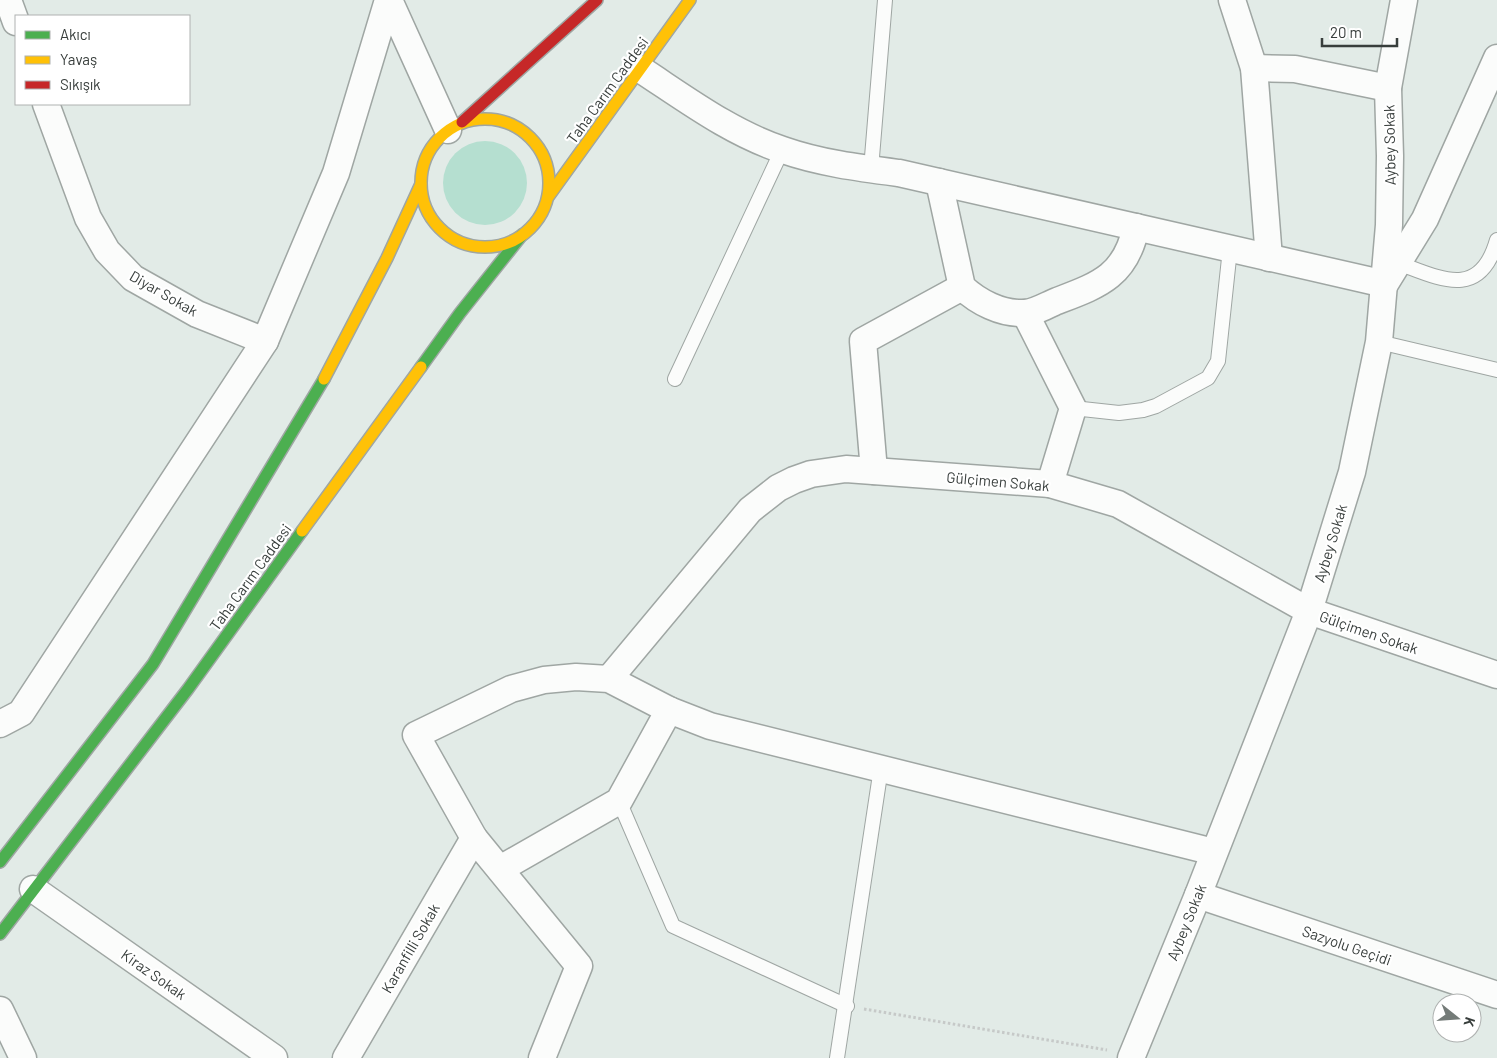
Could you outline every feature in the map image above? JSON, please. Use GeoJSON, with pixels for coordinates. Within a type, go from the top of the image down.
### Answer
{"type":"FeatureCollection","features":[{"type":"Feature","properties":{"kind":"main road"},"geometry":{"type":"LineString","coordinates":[[455,126],[476,119],[492,118],[507,122],[521,129],[542,152],[548,166],[550,182],[548,197],[534,225],[508,243],[494,247],[478,247],[463,244],[449,236],[428,214],[422,199],[422,168],[436,140],[455,126],[597,0]]}},
{"type":"Feature","properties":{"kind":"main road","name":"Taha Carım Caddesi"},"geometry":{"type":"LineString","coordinates":[[548,197],[690,0]]}},
{"type":"Feature","properties":{"kind":"main road"},"geometry":{"type":"LineString","coordinates":[[0,862],[153,664],[337,357],[387,258],[421,184]]}},
{"type":"Feature","properties":{"kind":"main road","name":"Taha Carım Caddesi"},"geometry":{"type":"LineString","coordinates":[[0,934],[188,689],[460,313],[522,235]]}},
{"type":"Feature","properties":{"kind":"street"},"geometry":{"type":"LineString","coordinates":[[8,0],[15,19]]}},
{"type":"Feature","properties":{"kind":"street"},"geometry":{"type":"LineString","coordinates":[[388,0],[455,126]]}},
{"type":"Feature","properties":{"kind":"street"},"geometry":{"type":"LineString","coordinates":[[0,724],[21,713],[265,341],[336,173],[388,0]]}},
{"type":"Feature","properties":{"kind":"street"},"geometry":{"type":"LineString","coordinates":[[1232,0],[1254,68],[1269,258]]}},
{"type":"Feature","properties":{"kind":"street","name":"Aybey Sokak"},"geometry":{"type":"LineString","coordinates":[[1136,1057],[1309,611],[1352,472],[1391,273],[1388,88],[1404,0]]}},
{"type":"Feature","properties":{"kind":"street"},"geometry":{"type":"LineString","coordinates":[[640,69],[714,118],[750,137],[782,150],[830,163],[939,182],[1269,258],[1391,273],[1425,219],[1497,58]]}},
{"type":"Feature","properties":{"kind":"street"},"geometry":{"type":"LineString","coordinates":[[1254,68],[1295,69],[1388,88]]}},
{"type":"Feature","properties":{"kind":"street","name":"Diyar Sokak"},"geometry":{"type":"LineString","coordinates":[[46,105],[88,218],[107,251],[133,278],[197,314],[265,341]]}},
{"type":"Feature","properties":{"kind":"street"},"geometry":{"type":"LineString","coordinates":[[939,182],[962,287],[974,298],[992,307],[1025,313],[1096,286],[1110,277],[1128,254],[1136,227]]}},
{"type":"Feature","properties":{"kind":"street"},"geometry":{"type":"LineString","coordinates":[[874,471],[863,341],[962,287]]}},
{"type":"Feature","properties":{"kind":"street"},"geometry":{"type":"LineString","coordinates":[[1025,313],[1073,408],[1050,484]]}},
{"type":"Feature","properties":{"kind":"street","name":"Gülçimen Sokak"},"geometry":{"type":"LineString","coordinates":[[609,680],[750,510],[764,498],[794,480],[811,474],[846,469],[1050,484],[1118,504],[1309,611],[1497,675]]}},
{"type":"Feature","properties":{"kind":"street"},"geometry":{"type":"LineString","coordinates":[[542,1058],[578,966],[474,838],[416,735],[511,689],[544,680],[576,677],[609,680],[669,710],[710,726],[1214,852]]}},
{"type":"Feature","properties":{"kind":"street"},"geometry":{"type":"LineString","coordinates":[[500,869],[619,801],[669,710]]}},
{"type":"Feature","properties":{"kind":"street","name":"Karanfilli Sokak"},"geometry":{"type":"LineString","coordinates":[[346,1058],[474,838]]}},
{"type":"Feature","properties":{"kind":"street","name":"Kiraz Sokak"},"geometry":{"type":"LineString","coordinates":[[33,889],[274,1058]]}},
{"type":"Feature","properties":{"kind":"street","name":"Sazyolu Geçidi"},"geometry":{"type":"LineString","coordinates":[[1198,895],[1497,995]]}},
{"type":"Feature","properties":{"kind":"street"},"geometry":{"type":"LineString","coordinates":[[0,1010],[23,1058]]}},
{"type":"Feature","properties":{"kind":"lane"},"geometry":{"type":"LineString","coordinates":[[871,169],[886,0]]}},
{"type":"Feature","properties":{"kind":"lane"},"geometry":{"type":"LineString","coordinates":[[675,379],[782,150]]}},
{"type":"Feature","properties":{"kind":"lane"},"geometry":{"type":"LineString","coordinates":[[1391,273],[1447,280],[1466,279],[1475,276],[1489,263],[1497,240]]}},
{"type":"Feature","properties":{"kind":"lane"},"geometry":{"type":"LineString","coordinates":[[1073,408],[1119,413],[1143,410],[1156,406],[1208,378],[1218,361],[1230,249]]}},
{"type":"Feature","properties":{"kind":"lane"},"geometry":{"type":"LineString","coordinates":[[1379,342],[1497,370]]}},
{"type":"Feature","properties":{"kind":"lane"},"geometry":{"type":"LineString","coordinates":[[838,1058],[881,768]]}},
{"type":"Feature","properties":{"kind":"lane"},"geometry":{"type":"LineString","coordinates":[[619,801],[673,926],[847,1006]]}},
{"type":"Feature","properties":{"kind":"path"},"geometry":{"type":"LineString","coordinates":[[847,1006],[1136,1057]]}},
{"type":"Feature","properties":{"kind":"green space"},"geometry":{"type":"Polygon","coordinates":[[[485,141],[508,148],[520,160],[527,183],[520,206],[508,218],[485,225],[462,218],[450,206],[443,183],[450,160],[462,148],[485,141]]]}},
{"type":"Feature","properties":{"kind":"traffic: fast"},"geometry":{"type":"LineString","coordinates":[[421,367],[460,313],[522,235]]}},
{"type":"Feature","properties":{"kind":"traffic: fast"},"geometry":{"type":"LineString","coordinates":[[0,862],[153,664],[324,379]]}},
{"type":"Feature","properties":{"kind":"traffic: fast"},"geometry":{"type":"LineString","coordinates":[[0,934],[188,689],[302,531]]}},
{"type":"Feature","properties":{"kind":"traffic: slow"},"geometry":{"type":"LineString","coordinates":[[548,197],[690,0]]}},
{"type":"Feature","properties":{"kind":"traffic: slow"},"geometry":{"type":"LineString","coordinates":[[485,119],[498,120],[510,124],[530,138],[544,158],[548,170],[549,183],[548,196],[544,208],[530,228],[510,242],[498,246],[485,247],[472,246],[460,242],[440,228],[426,208],[422,196],[421,183],[422,170],[426,158],[440,138],[460,124],[472,120],[485,119]]}},
{"type":"Feature","properties":{"kind":"traffic: slow"},"geometry":{"type":"LineString","coordinates":[[324,379],[387,258],[421,184]]}},
{"type":"Feature","properties":{"kind":"traffic: slow"},"geometry":{"type":"LineString","coordinates":[[302,531],[421,367]]}},
{"type":"Feature","properties":{"kind":"traffic: jam"},"geometry":{"type":"LineString","coordinates":[[462,122],[597,0]]}}]}
